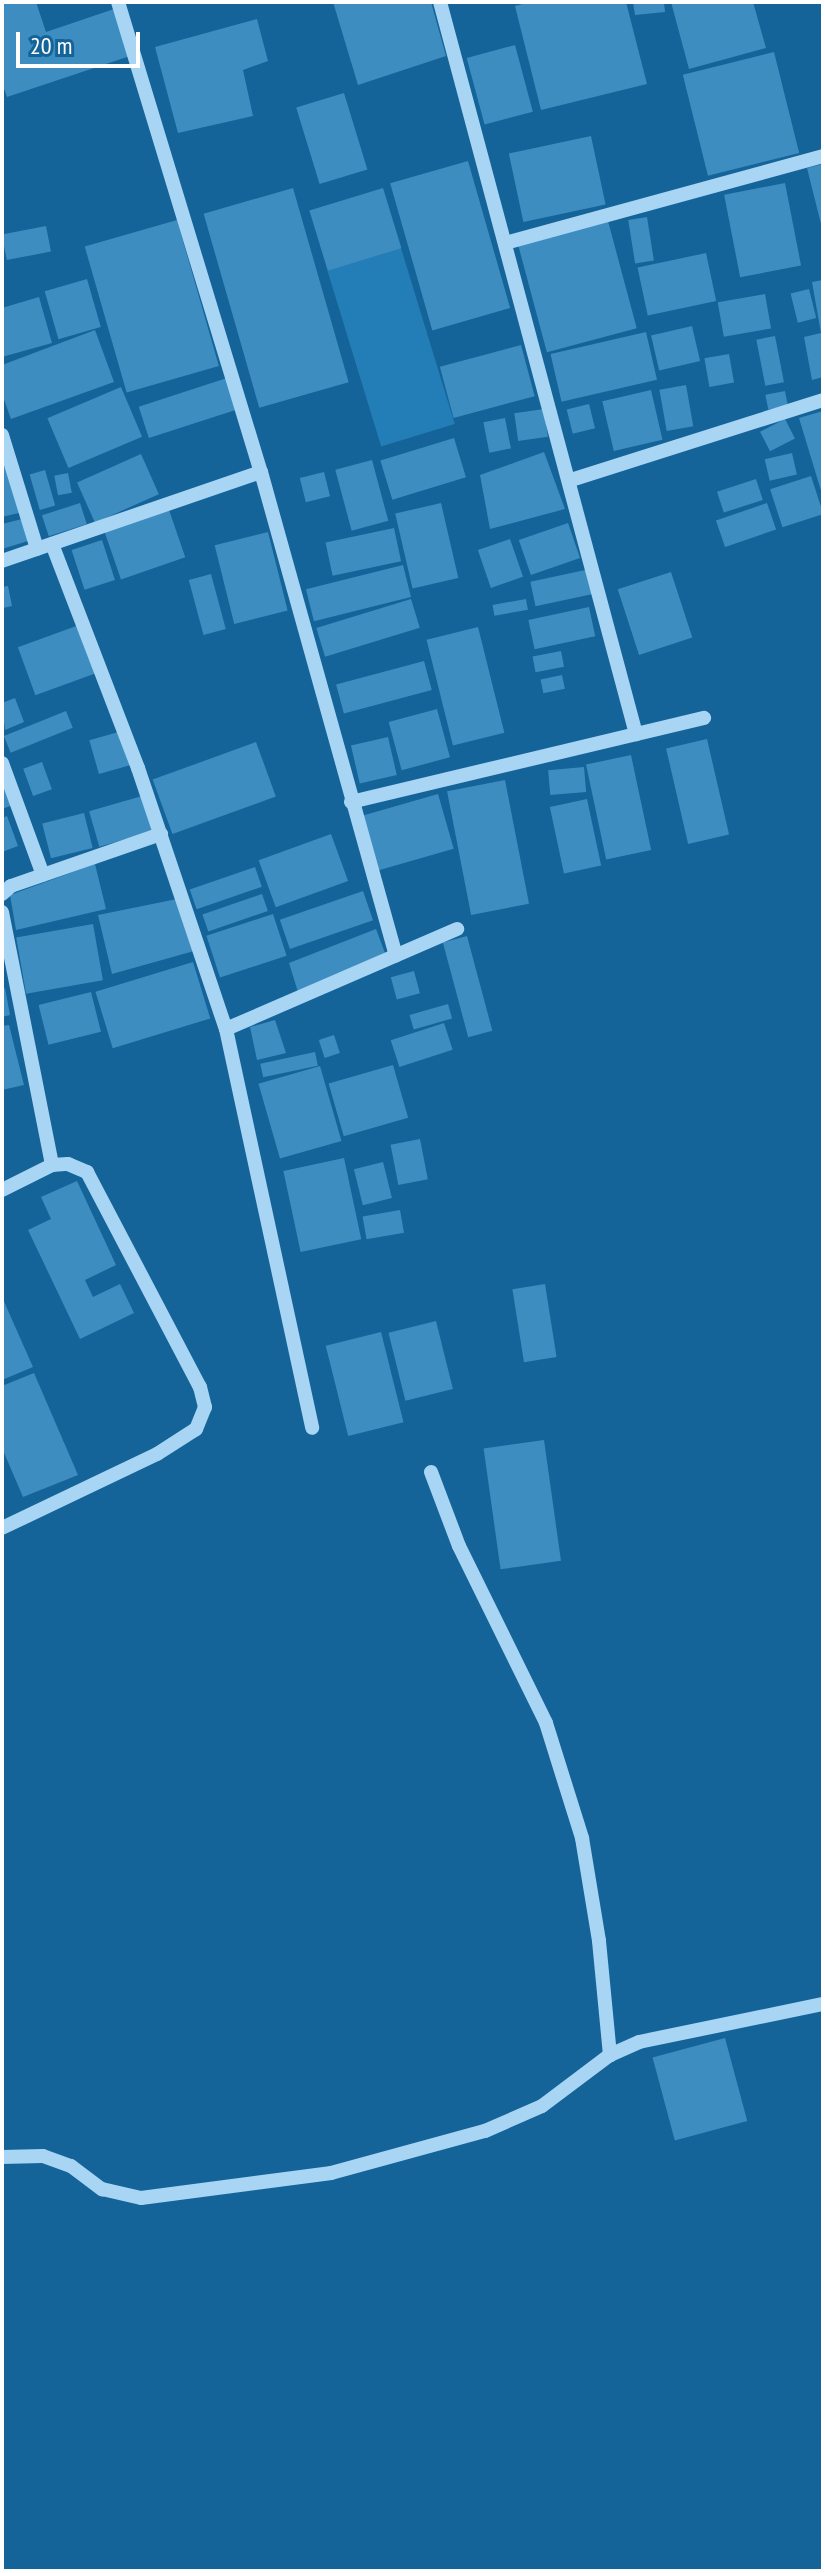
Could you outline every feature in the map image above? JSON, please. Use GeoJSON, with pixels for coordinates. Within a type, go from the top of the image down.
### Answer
{"type":"FeatureCollection","features":[{"type":"Feature","properties":{"kind":"street"},"geometry":{"type":"LineString","coordinates":[[118,2],[261,472],[396,956]]}},
{"type":"Feature","properties":{"kind":"street"},"geometry":{"type":"LineString","coordinates":[[440,2],[571,480],[636,734]]}},
{"type":"Feature","properties":{"kind":"street"},"geometry":{"type":"LineString","coordinates":[[505,243],[823,156]]}},
{"type":"Feature","properties":{"kind":"street"},"geometry":{"type":"LineString","coordinates":[[571,480],[823,400]]}},
{"type":"Feature","properties":{"kind":"street"},"geometry":{"type":"LineString","coordinates":[[2,435],[37,549]]}},
{"type":"Feature","properties":{"kind":"street"},"geometry":{"type":"LineString","coordinates":[[2,561],[261,472]]}},
{"type":"Feature","properties":{"kind":"street"},"geometry":{"type":"LineString","coordinates":[[52,544],[161,834],[226,1029],[312,1428]]}},
{"type":"Feature","properties":{"kind":"street"},"geometry":{"type":"LineString","coordinates":[[351,802],[704,718]]}},
{"type":"Feature","properties":{"kind":"street"},"geometry":{"type":"LineString","coordinates":[[2,763],[43,875]]}},
{"type":"Feature","properties":{"kind":"street"},"geometry":{"type":"LineString","coordinates":[[2,894],[43,875],[161,834]]}},
{"type":"Feature","properties":{"kind":"street"},"geometry":{"type":"LineString","coordinates":[[2,912],[52,1165]]}},
{"type":"Feature","properties":{"kind":"street"},"geometry":{"type":"LineString","coordinates":[[226,1029],[457,929]]}},
{"type":"Feature","properties":{"kind":"street"},"geometry":{"type":"LineString","coordinates":[[2,1190],[52,1165],[68,1164],[87,1172],[99,1188],[200,1387],[205,1407],[196,1429],[157,1454],[2,1528]]}},
{"type":"Feature","properties":{"kind":"street"},"geometry":{"type":"LineString","coordinates":[[431,1472],[459,1546],[546,1723],[573,1809],[599,1941],[610,2055]]}},
{"type":"Feature","properties":{"kind":"street"},"geometry":{"type":"LineString","coordinates":[[2,2157],[43,2156],[71,2166],[102,2189],[141,2198],[331,2173],[485,2131],[542,2106],[610,2055],[639,2042],[823,2004]]}},
{"type":"Feature","properties":{"kind":"shaded area"},"geometry":{"type":"Polygon","coordinates":[[[401,248],[455,424],[381,446],[327,271],[401,248]]]}},
{"type":"Feature","properties":{"kind":"building"},"geometry":{"type":"Polygon","coordinates":[[[2,2],[36,2],[46,32],[114,9],[130,56],[7,97],[2,83],[2,2]]]}},
{"type":"Feature","properties":{"kind":"building"},"geometry":{"type":"Polygon","coordinates":[[[333,2],[431,2],[446,56],[358,85],[333,2]]]}},
{"type":"Feature","properties":{"kind":"building"},"geometry":{"type":"Polygon","coordinates":[[[530,2],[626,2],[647,84],[541,110],[515,6],[530,2]]]}},
{"type":"Feature","properties":{"kind":"building"},"geometry":{"type":"Polygon","coordinates":[[[633,2],[664,2],[665,12],[635,15],[633,2]]]}},
{"type":"Feature","properties":{"kind":"building"},"geometry":{"type":"Polygon","coordinates":[[[671,2],[753,2],[766,48],[689,69],[671,2]]]}},
{"type":"Feature","properties":{"kind":"building"},"geometry":{"type":"Polygon","coordinates":[[[257,19],[268,61],[243,70],[253,116],[178,133],[155,47],[257,19]]]}},
{"type":"Feature","properties":{"kind":"building"},"geometry":{"type":"Polygon","coordinates":[[[515,45],[533,112],[485,125],[467,58],[515,45]]]}},
{"type":"Feature","properties":{"kind":"building"},"geometry":{"type":"Polygon","coordinates":[[[774,52],[799,153],[708,176],[683,75],[774,52]]]}},
{"type":"Feature","properties":{"kind":"building"},"geometry":{"type":"Polygon","coordinates":[[[344,93],[367,170],[320,184],[296,108],[344,93]]]}},
{"type":"Feature","properties":{"kind":"building"},"geometry":{"type":"Polygon","coordinates":[[[591,136],[606,204],[523,222],[509,153],[591,136]]]}},
{"type":"Feature","properties":{"kind":"building"},"geometry":{"type":"Polygon","coordinates":[[[468,161],[510,308],[432,330],[390,183],[468,161]]]}},
{"type":"Feature","properties":{"kind":"building"},"geometry":{"type":"Polygon","coordinates":[[[823,164],[823,227],[822,228],[807,168],[823,164]]]}},
{"type":"Feature","properties":{"kind":"building"},"geometry":{"type":"Polygon","coordinates":[[[785,183],[801,265],[740,277],[724,195],[785,183]]]}},
{"type":"Feature","properties":{"kind":"building"},"geometry":{"type":"Polygon","coordinates":[[[293,188],[349,382],[259,408],[204,214],[293,188]]]}},
{"type":"Feature","properties":{"kind":"building"},"geometry":{"type":"Polygon","coordinates":[[[383,188],[401,248],[328,271],[309,211],[383,188]]]}},
{"type":"Feature","properties":{"kind":"building"},"geometry":{"type":"Polygon","coordinates":[[[647,217],[654,260],[635,263],[628,220],[647,217]]]}},
{"type":"Feature","properties":{"kind":"building"},"geometry":{"type":"Polygon","coordinates":[[[177,220],[219,366],[127,393],[85,246],[177,220]]]}},
{"type":"Feature","properties":{"kind":"building"},"geometry":{"type":"Polygon","coordinates":[[[608,221],[637,328],[547,352],[518,245],[608,221]]]}},
{"type":"Feature","properties":{"kind":"building"},"geometry":{"type":"Polygon","coordinates":[[[46,226],[51,252],[7,260],[2,235],[46,226]]]}},
{"type":"Feature","properties":{"kind":"building"},"geometry":{"type":"Polygon","coordinates":[[[706,253],[716,301],[648,315],[638,268],[706,253]]]}},
{"type":"Feature","properties":{"kind":"building"},"geometry":{"type":"Polygon","coordinates":[[[87,279],[101,327],[58,339],[45,291],[87,279]]]}},
{"type":"Feature","properties":{"kind":"building"},"geometry":{"type":"Polygon","coordinates":[[[823,280],[823,377],[812,380],[804,337],[821,333],[812,282],[823,280]]]}},
{"type":"Feature","properties":{"kind":"building"},"geometry":{"type":"Polygon","coordinates":[[[809,289],[816,318],[798,323],[791,294],[809,289]]]}},
{"type":"Feature","properties":{"kind":"building"},"geometry":{"type":"Polygon","coordinates":[[[765,294],[771,328],[724,337],[718,302],[765,294]]]}},
{"type":"Feature","properties":{"kind":"building"},"geometry":{"type":"Polygon","coordinates":[[[39,297],[52,343],[2,357],[2,308],[39,297]]]}},
{"type":"Feature","properties":{"kind":"building"},"geometry":{"type":"Polygon","coordinates":[[[692,326],[700,361],[659,371],[651,335],[692,326]]]}},
{"type":"Feature","properties":{"kind":"building"},"geometry":{"type":"Polygon","coordinates":[[[95,330],[114,382],[11,419],[2,394],[2,365],[95,330]]]}},
{"type":"Feature","properties":{"kind":"building"},"geometry":{"type":"Polygon","coordinates":[[[646,332],[657,380],[562,402],[551,354],[646,332]]]}},
{"type":"Feature","properties":{"kind":"building"},"geometry":{"type":"Polygon","coordinates":[[[775,336],[784,382],[765,386],[756,340],[775,336]]]}},
{"type":"Feature","properties":{"kind":"building"},"geometry":{"type":"Polygon","coordinates":[[[521,345],[535,396],[454,418],[440,367],[521,345]]]}},
{"type":"Feature","properties":{"kind":"building"},"geometry":{"type":"Polygon","coordinates":[[[729,354],[734,383],[709,387],[704,358],[729,354]]]}},
{"type":"Feature","properties":{"kind":"building"},"geometry":{"type":"Polygon","coordinates":[[[230,377],[240,408],[149,438],[139,407],[230,377]]]}},
{"type":"Feature","properties":{"kind":"building"},"geometry":{"type":"Polygon","coordinates":[[[686,385],[693,426],[667,431],[659,390],[686,385]]]}},
{"type":"Feature","properties":{"kind":"building"},"geometry":{"type":"Polygon","coordinates":[[[121,387],[142,437],[68,468],[47,418],[121,387]]]}},
{"type":"Feature","properties":{"kind":"building"},"geometry":{"type":"Polygon","coordinates":[[[651,390],[662,440],[614,451],[602,401],[651,390]]]}},
{"type":"Feature","properties":{"kind":"building"},"geometry":{"type":"Polygon","coordinates":[[[785,391],[788,406],[768,410],[765,395],[785,391]]]}},
{"type":"Feature","properties":{"kind":"building"},"geometry":{"type":"Polygon","coordinates":[[[589,404],[595,428],[573,434],[567,410],[589,404]]]}},
{"type":"Feature","properties":{"kind":"building"},"geometry":{"type":"Polygon","coordinates":[[[544,409],[548,437],[518,441],[514,413],[544,409]]]}},
{"type":"Feature","properties":{"kind":"building"},"geometry":{"type":"Polygon","coordinates":[[[823,411],[823,494],[822,494],[799,418],[823,411]]]}},
{"type":"Feature","properties":{"kind":"building"},"geometry":{"type":"Polygon","coordinates":[[[505,418],[511,448],[489,453],[483,422],[505,418]]]}},
{"type":"Feature","properties":{"kind":"building"},"geometry":{"type":"Polygon","coordinates":[[[785,419],[795,439],[770,451],[760,432],[785,419]]]}},
{"type":"Feature","properties":{"kind":"building"},"geometry":{"type":"Polygon","coordinates":[[[454,438],[466,477],[392,500],[380,461],[454,438]]]}},
{"type":"Feature","properties":{"kind":"building"},"geometry":{"type":"Polygon","coordinates":[[[544,452],[565,509],[490,529],[480,475],[544,452]]]}},
{"type":"Feature","properties":{"kind":"building"},"geometry":{"type":"Polygon","coordinates":[[[792,453],[797,474],[770,481],[765,459],[792,453]]]}},
{"type":"Feature","properties":{"kind":"building"},"geometry":{"type":"Polygon","coordinates":[[[141,454],[159,494],[95,523],[77,482],[141,454]]]}},
{"type":"Feature","properties":{"kind":"building"},"geometry":{"type":"Polygon","coordinates":[[[2,458],[23,512],[2,517],[2,458]]]}},
{"type":"Feature","properties":{"kind":"building"},"geometry":{"type":"Polygon","coordinates":[[[372,460],[388,521],[352,531],[335,470],[372,460]]]}},
{"type":"Feature","properties":{"kind":"building"},"geometry":{"type":"Polygon","coordinates":[[[45,470],[55,506],[40,510],[30,474],[45,470]]]}},
{"type":"Feature","properties":{"kind":"building"},"geometry":{"type":"Polygon","coordinates":[[[324,472],[330,496],[306,502],[300,478],[324,472]]]}},
{"type":"Feature","properties":{"kind":"building"},"geometry":{"type":"Polygon","coordinates":[[[68,473],[72,493],[58,495],[54,476],[68,473]]]}},
{"type":"Feature","properties":{"kind":"building"},"geometry":{"type":"Polygon","coordinates":[[[811,476],[823,514],[782,527],[770,489],[811,476]]]}},
{"type":"Feature","properties":{"kind":"building"},"geometry":{"type":"Polygon","coordinates":[[[756,479],[763,500],[724,513],[717,492],[756,479]]]}},
{"type":"Feature","properties":{"kind":"building"},"geometry":{"type":"Polygon","coordinates":[[[80,503],[87,524],[49,536],[42,515],[80,503]]]}},
{"type":"Feature","properties":{"kind":"building"},"geometry":{"type":"Polygon","coordinates":[[[441,503],[458,578],[413,589],[395,514],[441,503]]]}},
{"type":"Feature","properties":{"kind":"building"},"geometry":{"type":"Polygon","coordinates":[[[767,503],[776,529],[725,547],[716,521],[767,503]]]}},
{"type":"Feature","properties":{"kind":"building"},"geometry":{"type":"Polygon","coordinates":[[[169,510],[185,557],[121,579],[105,532],[169,510]]]}},
{"type":"Feature","properties":{"kind":"building"},"geometry":{"type":"Polygon","coordinates":[[[22,519],[28,541],[2,549],[2,524],[22,519]]]}},
{"type":"Feature","properties":{"kind":"building"},"geometry":{"type":"Polygon","coordinates":[[[568,523],[580,558],[531,575],[519,540],[568,523]]]}},
{"type":"Feature","properties":{"kind":"building"},"geometry":{"type":"Polygon","coordinates":[[[394,528],[401,561],[333,576],[326,543],[394,528]]]}},
{"type":"Feature","properties":{"kind":"building"},"geometry":{"type":"Polygon","coordinates":[[[268,532],[288,611],[234,624],[215,545],[268,532]]]}},
{"type":"Feature","properties":{"kind":"building"},"geometry":{"type":"Polygon","coordinates":[[[510,539],[523,577],[491,588],[478,550],[510,539]]]}},
{"type":"Feature","properties":{"kind":"building"},"geometry":{"type":"Polygon","coordinates":[[[102,540],[115,580],[85,590],[72,550],[102,540]]]}},
{"type":"Feature","properties":{"kind":"building"},"geometry":{"type":"Polygon","coordinates":[[[403,565],[411,597],[314,621],[306,589],[403,565]]]}},
{"type":"Feature","properties":{"kind":"building"},"geometry":{"type":"Polygon","coordinates":[[[590,569],[595,593],[536,606],[530,582],[590,569]]]}},
{"type":"Feature","properties":{"kind":"building"},"geometry":{"type":"Polygon","coordinates":[[[671,572],[692,638],[639,655],[618,589],[671,572]]]}},
{"type":"Feature","properties":{"kind":"building"},"geometry":{"type":"Polygon","coordinates":[[[211,574],[226,629],[204,635],[189,580],[211,574]]]}},
{"type":"Feature","properties":{"kind":"building"},"geometry":{"type":"Polygon","coordinates":[[[8,586],[12,606],[3,608],[2,587],[8,586]]]}},
{"type":"Feature","properties":{"kind":"building"},"geometry":{"type":"Polygon","coordinates":[[[411,599],[420,628],[325,657],[316,628],[411,599]]]}},
{"type":"Feature","properties":{"kind":"building"},"geometry":{"type":"Polygon","coordinates":[[[526,599],[528,610],[494,616],[493,605],[526,599]]]}},
{"type":"Feature","properties":{"kind":"building"},"geometry":{"type":"Polygon","coordinates":[[[589,607],[595,636],[535,649],[528,620],[589,607]]]}},
{"type":"Feature","properties":{"kind":"building"},"geometry":{"type":"Polygon","coordinates":[[[79,625],[96,673],[35,695],[18,647],[79,625]]]}},
{"type":"Feature","properties":{"kind":"building"},"geometry":{"type":"Polygon","coordinates":[[[478,627],[504,733],[453,746],[427,640],[478,627]]]}},
{"type":"Feature","properties":{"kind":"building"},"geometry":{"type":"Polygon","coordinates":[[[561,651],[564,667],[536,672],[533,657],[561,651]]]}},
{"type":"Feature","properties":{"kind":"building"},"geometry":{"type":"Polygon","coordinates":[[[424,661],[432,690],[344,714],[336,685],[424,661]]]}},
{"type":"Feature","properties":{"kind":"building"},"geometry":{"type":"Polygon","coordinates":[[[562,675],[565,689],[543,693],[540,680],[562,675]]]}},
{"type":"Feature","properties":{"kind":"building"},"geometry":{"type":"Polygon","coordinates":[[[15,698],[24,722],[5,730],[2,703],[15,698]]]}},
{"type":"Feature","properties":{"kind":"building"},"geometry":{"type":"Polygon","coordinates":[[[437,709],[450,757],[402,770],[389,722],[437,709]]]}},
{"type":"Feature","properties":{"kind":"building"},"geometry":{"type":"Polygon","coordinates":[[[66,711],[73,728],[11,753],[4,736],[66,711]]]}},
{"type":"Feature","properties":{"kind":"building"},"geometry":{"type":"Polygon","coordinates":[[[122,731],[132,765],[99,774],[89,740],[122,731]]]}},
{"type":"Feature","properties":{"kind":"building"},"geometry":{"type":"Polygon","coordinates":[[[388,737],[397,775],[360,784],[351,746],[388,737]]]}},
{"type":"Feature","properties":{"kind":"building"},"geometry":{"type":"Polygon","coordinates":[[[707,739],[729,834],[688,844],[666,748],[707,739]]]}},
{"type":"Feature","properties":{"kind":"building"},"geometry":{"type":"Polygon","coordinates":[[[256,742],[276,797],[172,834],[153,780],[256,742]]]}},
{"type":"Feature","properties":{"kind":"building"},"geometry":{"type":"Polygon","coordinates":[[[631,755],[651,850],[606,859],[586,765],[631,755]]]}},
{"type":"Feature","properties":{"kind":"building"},"geometry":{"type":"Polygon","coordinates":[[[42,762],[52,789],[33,796],[23,769],[42,762]]]}},
{"type":"Feature","properties":{"kind":"building"},"geometry":{"type":"Polygon","coordinates":[[[2,766],[16,804],[2,809],[2,766]]]}},
{"type":"Feature","properties":{"kind":"building"},"geometry":{"type":"Polygon","coordinates":[[[584,767],[586,792],[550,795],[548,770],[584,767]]]}},
{"type":"Feature","properties":{"kind":"building"},"geometry":{"type":"Polygon","coordinates":[[[505,780],[529,904],[471,915],[447,791],[505,780]]]}},
{"type":"Feature","properties":{"kind":"building"},"geometry":{"type":"Polygon","coordinates":[[[438,794],[454,849],[379,870],[363,815],[438,794]]]}},
{"type":"Feature","properties":{"kind":"building"},"geometry":{"type":"Polygon","coordinates":[[[142,796],[152,832],[99,847],[89,811],[142,796]]]}},
{"type":"Feature","properties":{"kind":"building"},"geometry":{"type":"Polygon","coordinates":[[[587,799],[601,866],[564,873],[550,807],[587,799]]]}},
{"type":"Feature","properties":{"kind":"building"},"geometry":{"type":"Polygon","coordinates":[[[84,813],[93,848],[51,858],[42,823],[84,813]]]}},
{"type":"Feature","properties":{"kind":"building"},"geometry":{"type":"Polygon","coordinates":[[[7,816],[18,846],[2,852],[2,818],[7,816]]]}},
{"type":"Feature","properties":{"kind":"building"},"geometry":{"type":"Polygon","coordinates":[[[331,834],[348,881],[276,907],[259,860],[331,834]]]}},
{"type":"Feature","properties":{"kind":"building"},"geometry":{"type":"Polygon","coordinates":[[[95,864],[106,909],[16,930],[10,895],[95,864]]]}},
{"type":"Feature","properties":{"kind":"building"},"geometry":{"type":"Polygon","coordinates":[[[255,867],[262,887],[197,909],[190,889],[255,867]]]}},
{"type":"Feature","properties":{"kind":"building"},"geometry":{"type":"Polygon","coordinates":[[[363,891],[373,920],[290,949],[280,920],[363,891]]]}},
{"type":"Feature","properties":{"kind":"building"},"geometry":{"type":"Polygon","coordinates":[[[262,894],[268,911],[208,932],[202,915],[262,894]]]}},
{"type":"Feature","properties":{"kind":"building"},"geometry":{"type":"Polygon","coordinates":[[[177,899],[194,951],[112,974],[98,915],[177,899]]]}},
{"type":"Feature","properties":{"kind":"building"},"geometry":{"type":"Polygon","coordinates":[[[273,914],[287,956],[220,977],[206,936],[273,914]]]}},
{"type":"Feature","properties":{"kind":"building"},"geometry":{"type":"Polygon","coordinates":[[[93,924],[103,980],[26,994],[16,938],[93,924]]]}},
{"type":"Feature","properties":{"kind":"building"},"geometry":{"type":"Polygon","coordinates":[[[376,929],[385,953],[298,992],[289,963],[376,929]]]}},
{"type":"Feature","properties":{"kind":"building"},"geometry":{"type":"Polygon","coordinates":[[[467,936],[492,1031],[468,1037],[443,942],[467,936]]]}},
{"type":"Feature","properties":{"kind":"building"},"geometry":{"type":"Polygon","coordinates":[[[193,962],[210,1018],[113,1048],[95,992],[193,962]]]}},
{"type":"Feature","properties":{"kind":"building"},"geometry":{"type":"Polygon","coordinates":[[[414,971],[420,993],[397,999],[391,977],[414,971]]]}},
{"type":"Feature","properties":{"kind":"building"},"geometry":{"type":"Polygon","coordinates":[[[5,988],[10,1015],[2,1017],[2,989],[5,988]]]}},
{"type":"Feature","properties":{"kind":"building"},"geometry":{"type":"Polygon","coordinates":[[[91,992],[101,1032],[49,1045],[39,1005],[91,992]]]}},
{"type":"Feature","properties":{"kind":"building"},"geometry":{"type":"Polygon","coordinates":[[[448,1004],[452,1018],[414,1029],[410,1015],[448,1004]]]}},
{"type":"Feature","properties":{"kind":"building"},"geometry":{"type":"Polygon","coordinates":[[[275,1020],[286,1053],[257,1060],[250,1027],[275,1020]]]}},
{"type":"Feature","properties":{"kind":"building"},"geometry":{"type":"Polygon","coordinates":[[[444,1023],[453,1050],[399,1067],[391,1040],[444,1023]]]}},
{"type":"Feature","properties":{"kind":"building"},"geometry":{"type":"Polygon","coordinates":[[[9,1025],[24,1085],[2,1090],[2,1026],[9,1025]]]}},
{"type":"Feature","properties":{"kind":"building"},"geometry":{"type":"Polygon","coordinates":[[[334,1035],[340,1053],[325,1058],[319,1040],[334,1035]]]}},
{"type":"Feature","properties":{"kind":"building"},"geometry":{"type":"Polygon","coordinates":[[[315,1052],[318,1066],[263,1077],[260,1064],[315,1052]]]}},
{"type":"Feature","properties":{"kind":"building"},"geometry":{"type":"Polygon","coordinates":[[[393,1065],[408,1118],[344,1136],[329,1083],[393,1065]]]}},
{"type":"Feature","properties":{"kind":"building"},"geometry":{"type":"Polygon","coordinates":[[[320,1066],[341,1141],[280,1159],[258,1084],[320,1066]]]}},
{"type":"Feature","properties":{"kind":"building"},"geometry":{"type":"Polygon","coordinates":[[[420,1139],[428,1179],[398,1185],[391,1145],[420,1139]]]}},
{"type":"Feature","properties":{"kind":"building"},"geometry":{"type":"Polygon","coordinates":[[[344,1158],[361,1239],[301,1252],[283,1171],[344,1158]]]}},
{"type":"Feature","properties":{"kind":"building"},"geometry":{"type":"Polygon","coordinates":[[[383,1162],[392,1198],[363,1205],[354,1169],[383,1162]]]}},
{"type":"Feature","properties":{"kind":"building"},"geometry":{"type":"Polygon","coordinates":[[[77,1181],[116,1265],[85,1280],[93,1297],[120,1284],[134,1313],[80,1339],[28,1230],[51,1219],[41,1197],[77,1181]]]}},
{"type":"Feature","properties":{"kind":"building"},"geometry":{"type":"Polygon","coordinates":[[[400,1210],[404,1233],[367,1239],[363,1217],[400,1210]]]}},
{"type":"Feature","properties":{"kind":"building"},"geometry":{"type":"Polygon","coordinates":[[[545,1284],[557,1357],[524,1362],[512,1289],[545,1284]]]}},
{"type":"Feature","properties":{"kind":"building"},"geometry":{"type":"Polygon","coordinates":[[[2,1297],[33,1367],[2,1380],[2,1297]]]}},
{"type":"Feature","properties":{"kind":"building"},"geometry":{"type":"Polygon","coordinates":[[[436,1321],[453,1389],[405,1401],[388,1333],[436,1321]]]}},
{"type":"Feature","properties":{"kind":"building"},"geometry":{"type":"Polygon","coordinates":[[[381,1332],[403,1422],[348,1436],[326,1346],[381,1332]]]}},
{"type":"Feature","properties":{"kind":"building"},"geometry":{"type":"Polygon","coordinates":[[[34,1373],[78,1475],[23,1497],[2,1448],[2,1386],[34,1373]]]}},
{"type":"Feature","properties":{"kind":"building"},"geometry":{"type":"Polygon","coordinates":[[[544,1440],[561,1561],[501,1569],[484,1448],[544,1440]]]}},
{"type":"Feature","properties":{"kind":"building"},"geometry":{"type":"Polygon","coordinates":[[[725,2038],[747,2121],[675,2140],[653,2057],[725,2038]]]}}]}
